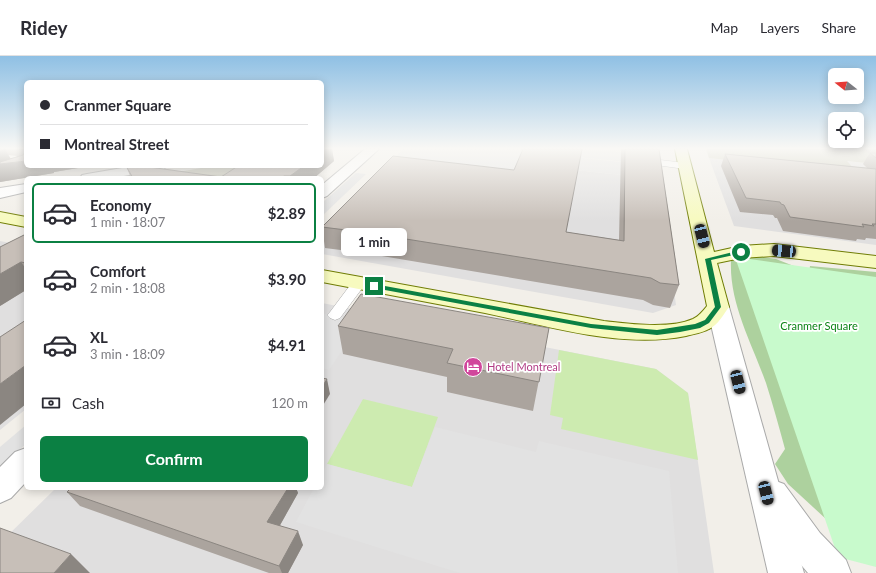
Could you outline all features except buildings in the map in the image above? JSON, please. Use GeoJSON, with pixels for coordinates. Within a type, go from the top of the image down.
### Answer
{"type":"FeatureCollection","features":[{"type":"Feature","properties":{"kind":"main road"},"geometry":{"type":"LineString","coordinates":[[324,276],[591,326],[657,332],[680,330],[698,326],[707,321],[718,307],[687,173]]}},
{"type":"Feature","properties":{"kind":"main road"},"geometry":{"type":"LineString","coordinates":[[0,217],[24,222]]}},
{"type":"Feature","properties":{"kind":"main road"},"geometry":{"type":"LineString","coordinates":[[708,259],[741,252],[774,250],[876,262]]}},
{"type":"Feature","properties":{"kind":"street"},"geometry":{"type":"LineString","coordinates":[[105,176],[121,173]]}},
{"type":"Feature","properties":{"kind":"street"},"geometry":{"type":"LineString","coordinates":[[324,191],[345,173]]}},
{"type":"Feature","properties":{"kind":"street"},"geometry":{"type":"LineString","coordinates":[[0,192],[24,188]]}},
{"type":"Feature","properties":{"kind":"street"},"geometry":{"type":"LineString","coordinates":[[718,307],[786,573]]}},
{"type":"Feature","properties":{"kind":"street"},"geometry":{"type":"LineString","coordinates":[[0,488],[24,463]]}},
{"type":"Feature","properties":{"kind":"street"},"geometry":{"type":"LineString","coordinates":[[762,479],[789,520],[823,564],[833,573]]}},
{"type":"Feature","properties":{"kind":"lane"},"geometry":{"type":"LineString","coordinates":[[335,315],[359,283]]}},
{"type":"Feature","properties":{"kind":"shaded area"},"geometry":{"type":"Polygon","coordinates":[[[171,173],[254,173],[250,176],[155,176],[171,173]]]}},
{"type":"Feature","properties":{"kind":"shaded area"},"geometry":{"type":"Polygon","coordinates":[[[356,173],[366,174],[324,214],[324,201],[356,173]]]}},
{"type":"Feature","properties":{"kind":"shaded area"},"geometry":{"type":"Polygon","coordinates":[[[380,173],[605,173],[659,179],[676,305],[653,313],[324,254],[324,226],[380,173]]]}},
{"type":"Feature","properties":{"kind":"shaded area"},"geometry":{"type":"Polygon","coordinates":[[[480,173],[516,173],[515,175],[480,173]]]}},
{"type":"Feature","properties":{"kind":"shaded area"},"geometry":{"type":"Polygon","coordinates":[[[605,173],[658,173],[659,179],[605,173]]]}},
{"type":"Feature","properties":{"kind":"shaded area"},"geometry":{"type":"Polygon","coordinates":[[[715,173],[820,173],[865,181],[858,173],[876,173],[876,245],[734,226],[715,173]]]}},
{"type":"Feature","properties":{"kind":"shaded area"},"geometry":{"type":"Polygon","coordinates":[[[817,173],[858,173],[866,182],[817,173]]]}},
{"type":"Feature","properties":{"kind":"shaded area"},"geometry":{"type":"Polygon","coordinates":[[[0,241],[24,246],[24,411],[0,430],[0,241]]]}},
{"type":"Feature","properties":{"kind":"shaded area"},"geometry":{"type":"Polygon","coordinates":[[[324,303],[656,369],[688,393],[714,573],[0,573],[0,543],[54,490],[324,490],[324,303]]]}},
{"type":"Feature","properties":{"kind":"shaded area"},"geometry":{"type":"Polygon","coordinates":[[[324,313],[362,321],[329,370],[324,369],[324,313]]]}},
{"type":"Feature","properties":{"kind":"shaded area"},"geometry":{"type":"Polygon","coordinates":[[[24,427],[24,446],[0,466],[0,447],[24,427]]]}},
{"type":"Feature","properties":{"kind":"shaded area"},"geometry":{"type":"Polygon","coordinates":[[[435,427],[536,452],[539,441],[669,471],[678,573],[460,573],[296,522],[313,490],[324,490],[324,470],[327,464],[412,487],[435,427]]]}},
{"type":"Feature","properties":{"kind":"green space","name":"Cranmer Square"},"geometry":{"type":"Polygon","coordinates":[[[746,254],[776,259],[809,272],[810,266],[876,272],[876,317],[864,554],[788,484],[775,464],[785,449],[766,383],[742,323],[731,276],[731,260],[746,254]]]}},
{"type":"Feature","properties":{"kind":"green space","name":"Cranmer Square"},"geometry":{"type":"Polygon","coordinates":[[[735,257],[876,277],[876,567],[838,557],[735,257]]]}},
{"type":"Feature","properties":{"kind":"green space"},"geometry":{"type":"Polygon","coordinates":[[[559,350],[656,369],[688,393],[698,460],[561,429],[563,418],[550,415],[559,350]]]}},
{"type":"Feature","properties":{"kind":"green space"},"geometry":{"type":"Polygon","coordinates":[[[363,399],[438,417],[412,487],[327,464],[363,399]]]}},
{"type":"Feature","properties":{"kind":"place","name":"Hotel Montreal"},"geometry":{"type":"Point","coordinates":[473,367]}},
{"type":"Feature","properties":{"kind":"route"},"geometry":{"type":"LineString","coordinates":[[374,286],[591,326],[657,332],[680,330],[698,326],[707,321],[718,307],[708,259],[741,252]]}}]}
